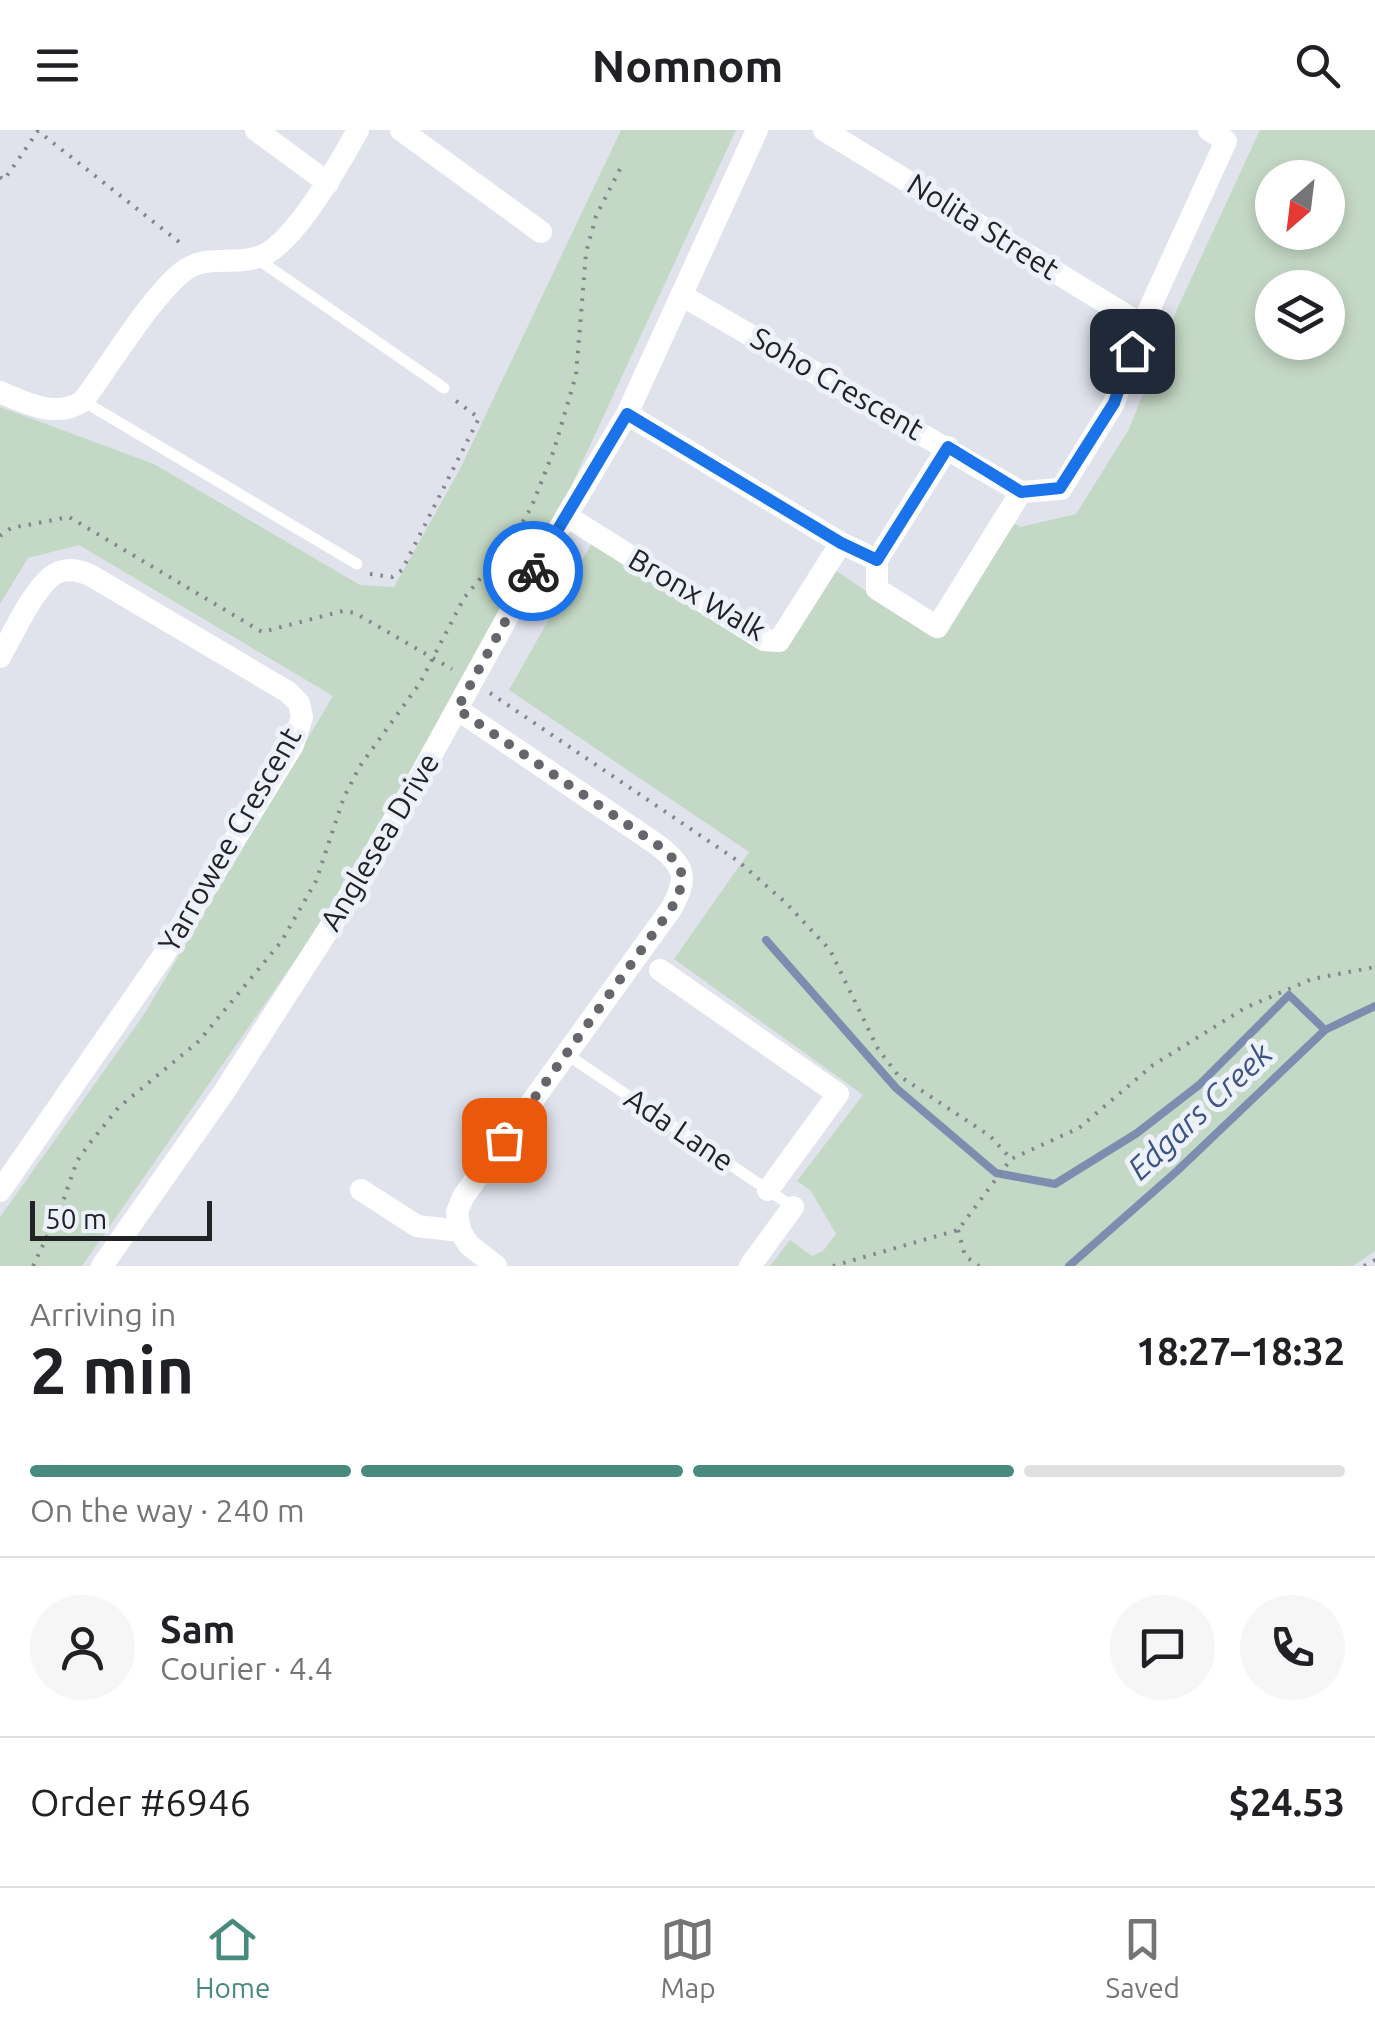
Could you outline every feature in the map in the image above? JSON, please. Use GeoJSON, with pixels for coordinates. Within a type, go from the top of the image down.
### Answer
{"type":"FeatureCollection","features":[{"type":"Feature","properties":{"kind":"street"},"geometry":{"type":"LineString","coordinates":[[256,130],[328,183]]}},
{"type":"Feature","properties":{"kind":"street"},"geometry":{"type":"LineString","coordinates":[[0,392],[64,410],[83,401],[182,272],[203,260],[256,258],[278,245],[328,183],[358,130]]}},
{"type":"Feature","properties":{"kind":"street"},"geometry":{"type":"LineString","coordinates":[[401,130],[541,232]]}},
{"type":"Feature","properties":{"kind":"street","name":"Anglesea Drive"},"geometry":{"type":"LineString","coordinates":[[102,1266],[224,1092],[299,976],[568,517],[627,414],[756,130]]}},
{"type":"Feature","properties":{"kind":"street","name":"Nolita Street"},"geometry":{"type":"LineString","coordinates":[[824,130],[1142,325]]}},
{"type":"Feature","properties":{"kind":"street"},"geometry":{"type":"LineString","coordinates":[[948,447],[877,560],[877,589],[937,626],[1021,492],[1060,488],[1114,403],[1142,325],[1226,140],[1209,130]]}},
{"type":"Feature","properties":{"kind":"street","name":"Soho Crescent"},"geometry":{"type":"LineString","coordinates":[[680,295],[1021,492]]}},
{"type":"Feature","properties":{"kind":"street"},"geometry":{"type":"LineString","coordinates":[[627,414],[841,543],[877,560]]}},
{"type":"Feature","properties":{"kind":"street","name":"Bronx Walk"},"geometry":{"type":"LineString","coordinates":[[568,517],[764,640],[779,641],[788,630],[841,543]]}},
{"type":"Feature","properties":{"kind":"street","name":"Yarrowee Crescent"},"geometry":{"type":"LineString","coordinates":[[0,657],[46,581],[63,570],[76,570],[269,678],[299,704],[302,717],[293,745],[220,866],[111,1034],[0,1191]]}},
{"type":"Feature","properties":{"kind":"street"},"geometry":{"type":"LineString","coordinates":[[457,709],[659,846],[680,865],[682,884],[671,909],[463,1197],[458,1212],[460,1230],[469,1245],[496,1266]]}},
{"type":"Feature","properties":{"kind":"street"},"geometry":{"type":"LineString","coordinates":[[660,970],[838,1094],[768,1190]]}},
{"type":"Feature","properties":{"kind":"street"},"geometry":{"type":"LineString","coordinates":[[361,1190],[417,1226],[460,1230]]}},
{"type":"Feature","properties":{"kind":"street"},"geometry":{"type":"LineString","coordinates":[[750,1266],[792,1207]]}},
{"type":"Feature","properties":{"kind":"lane"},"geometry":{"type":"LineString","coordinates":[[256,258],[444,388]]}},
{"type":"Feature","properties":{"kind":"lane"},"geometry":{"type":"LineString","coordinates":[[83,401],[357,564]]}},
{"type":"Feature","properties":{"kind":"lane","name":"Ada Lane"},"geometry":{"type":"LineString","coordinates":[[566,1054],[792,1207]]}},
{"type":"Feature","properties":{"kind":"path"},"geometry":{"type":"LineString","coordinates":[[0,177],[4,180],[38,131],[203,260]]}},
{"type":"Feature","properties":{"kind":"path"},"geometry":{"type":"LineString","coordinates":[[33,1266],[61,1207],[76,1161],[118,1108],[200,1041],[281,942],[316,881],[344,798],[360,766],[434,658],[464,598],[531,508],[554,450],[576,375],[586,253],[596,216],[620,169]]}},
{"type":"Feature","properties":{"kind":"path"},"geometry":{"type":"LineString","coordinates":[[357,564],[358,572],[383,576],[392,577],[402,570],[479,418],[444,388]]}},
{"type":"Feature","properties":{"kind":"path"},"geometry":{"type":"LineString","coordinates":[[0,536],[11,528],[69,517],[262,632],[343,611],[355,612],[473,682],[738,861],[786,903],[830,950],[878,1050],[898,1075],[990,1136],[1012,1159]]}},
{"type":"Feature","properties":{"kind":"path"},"geometry":{"type":"LineString","coordinates":[[833,1266],[958,1230],[1012,1159],[1078,1128],[1152,1065],[1245,1008],[1312,979],[1375,967]]}},
{"type":"Feature","properties":{"kind":"path"},"geometry":{"type":"LineString","coordinates":[[958,1230],[965,1256],[979,1266]]}},
{"type":"Feature","properties":{"kind":"path"},"geometry":{"type":"LineString","coordinates":[[1364,1266],[1375,1260]]}},
{"type":"Feature","properties":{"kind":"green space"},"geometry":{"type":"Polygon","coordinates":[[[621,130],[736,130],[555,521],[329,912],[82,1266],[0,1266],[0,1217],[143,1016],[333,696],[79,545],[28,558],[0,604],[0,407],[154,464],[360,585],[394,587],[460,469],[621,130]]]}},
{"type":"Feature","properties":{"kind":"green space"},"geometry":{"type":"Polygon","coordinates":[[[1260,130],[1375,130],[1375,1251],[1353,1266],[770,1266],[790,1240],[812,1256],[823,1251],[836,1234],[811,1191],[797,1181],[863,1095],[674,959],[749,852],[509,690],[593,541],[761,648],[835,570],[941,638],[1014,523],[1020,527],[1076,514],[1129,429],[1178,307],[1260,130]]]}},
{"type":"Feature","properties":{"kind":"waterway"},"geometry":{"type":"LineString","coordinates":[[766,940],[896,1088],[996,1173],[1055,1184],[1137,1133],[1199,1085],[1289,995],[1325,1030]]}},
{"type":"Feature","properties":{"kind":"waterway","name":"Edgars Creek"},"geometry":{"type":"LineString","coordinates":[[1069,1266],[1177,1171],[1325,1030],[1375,1006]]}},
{"type":"Feature","properties":{"kind":"way so far"},"geometry":{"type":"LineString","coordinates":[[504,1140],[671,909],[682,884],[680,865],[672,856],[457,709],[533,571]]}},
{"type":"Feature","properties":{"kind":"route"},"geometry":{"type":"LineString","coordinates":[[533,571],[627,414],[841,543],[877,560],[948,447],[1021,492],[1060,488],[1114,403],[1132,351]]}}]}
